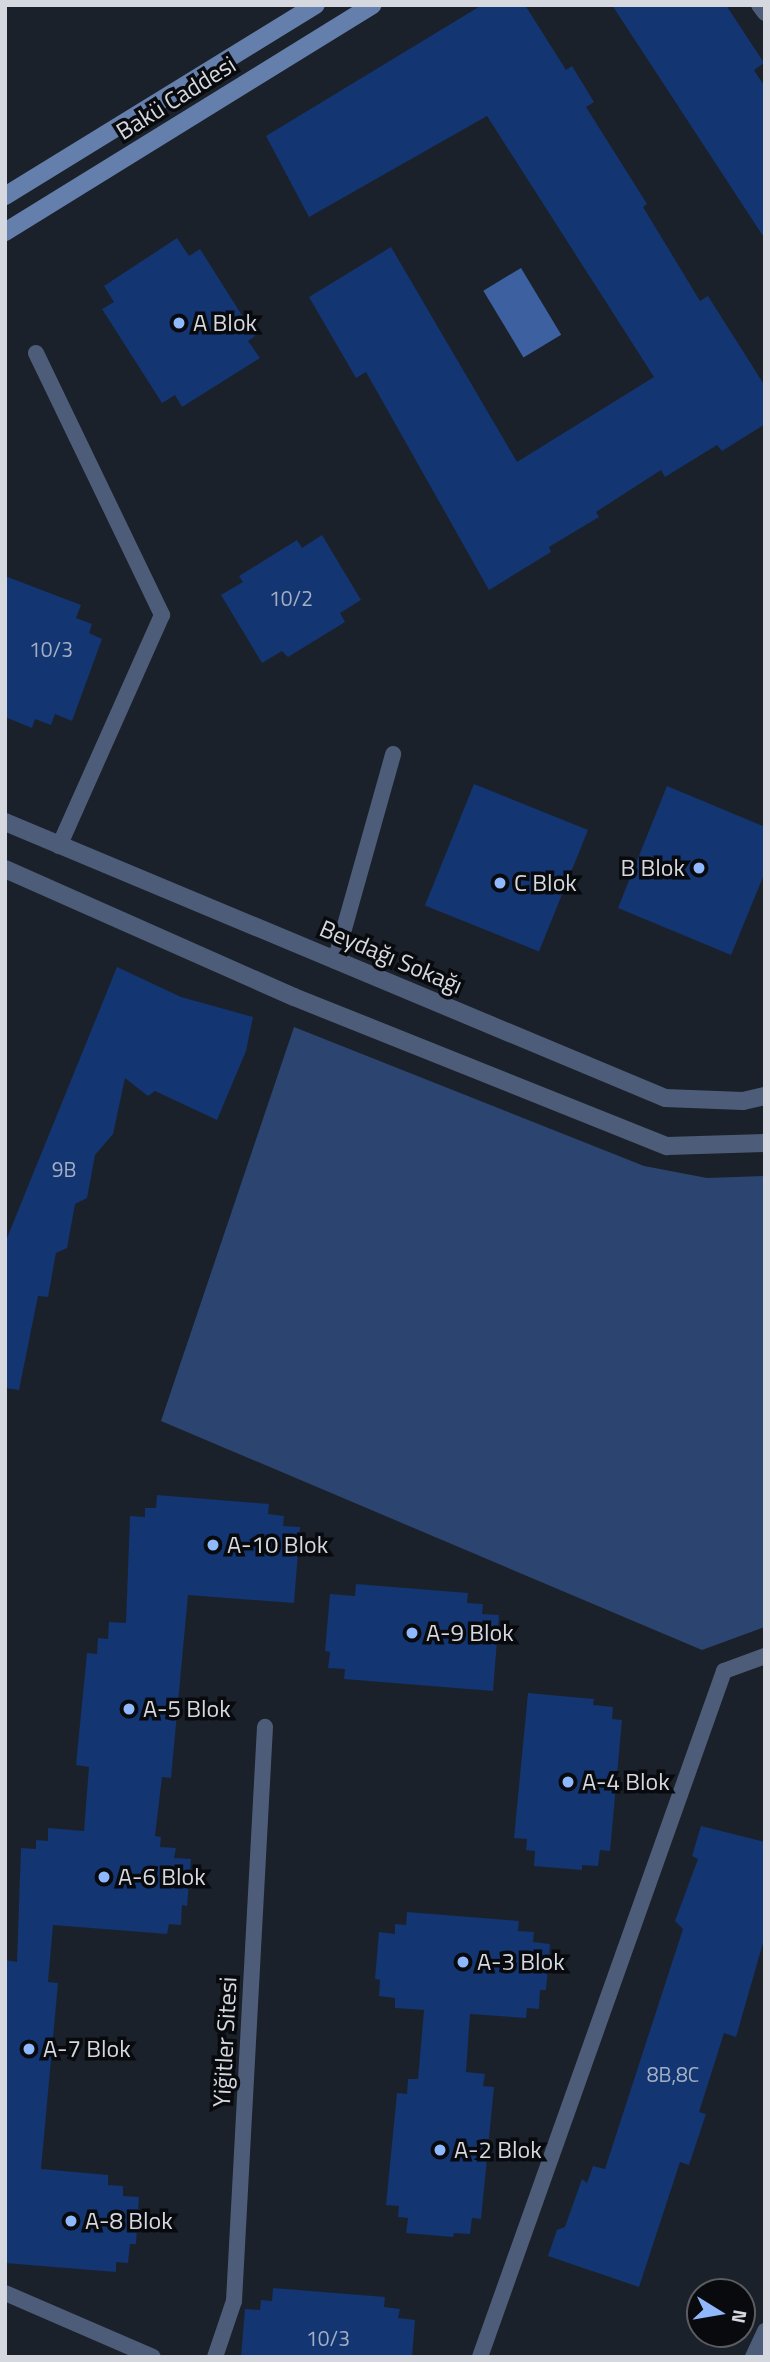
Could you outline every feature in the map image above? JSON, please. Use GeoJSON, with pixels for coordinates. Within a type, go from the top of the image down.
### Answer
{"type":"FeatureCollection","features":[{"type":"Feature","properties":{"kind":"main road","name":"Bakü Caddesi"},"geometry":{"type":"LineString","coordinates":[[5,196],[316,5]]}},
{"type":"Feature","properties":{"kind":"main road","name":"Bakü Caddesi"},"geometry":{"type":"LineString","coordinates":[[5,232],[373,5]]}},
{"type":"Feature","properties":{"kind":"street","name":"Beydağı Sokağı"},"geometry":{"type":"LineString","coordinates":[[5,822],[665,1098],[743,1101],[765,1096]]}},
{"type":"Feature","properties":{"kind":"street"},"geometry":{"type":"LineString","coordinates":[[5,869],[294,997],[667,1146],[765,1143]]}},
{"type":"Feature","properties":{"kind":"lane"},"geometry":{"type":"LineString","coordinates":[[759,5],[765,13]]}},
{"type":"Feature","properties":{"kind":"lane"},"geometry":{"type":"LineString","coordinates":[[36,353],[162,615],[59,846]]}},
{"type":"Feature","properties":{"kind":"lane"},"geometry":{"type":"LineString","coordinates":[[335,961],[393,754]]}},
{"type":"Feature","properties":{"kind":"lane"},"geometry":{"type":"LineString","coordinates":[[480,2357],[724,1671],[765,1656]]}},
{"type":"Feature","properties":{"kind":"lane","name":"Yiğitler Sitesi"},"geometry":{"type":"LineString","coordinates":[[215,2357],[233,2301],[265,1727]]}},
{"type":"Feature","properties":{"kind":"lane"},"geometry":{"type":"LineString","coordinates":[[5,2293],[153,2357]]}},
{"type":"Feature","properties":{"kind":"lane"},"geometry":{"type":"LineString","coordinates":[[753,2357],[765,2331]]}},
{"type":"Feature","properties":{"kind":"shaded area"},"geometry":{"type":"Polygon","coordinates":[[[521,268],[561,335],[523,358],[483,291],[521,268]]]}},
{"type":"Feature","properties":{"kind":"shaded area"},"geometry":{"type":"Polygon","coordinates":[[[294,1027],[644,1166],[707,1178],[765,1176],[765,1627],[702,1650],[161,1421],[294,1027]]]}},
{"type":"Feature","properties":{"kind":"building"},"geometry":{"type":"Polygon","coordinates":[[[482,5],[525,5],[566,70],[572,66],[594,102],[586,107],[647,204],[643,207],[700,301],[708,296],[765,386],[765,424],[722,451],[717,445],[665,477],[661,470],[596,512],[599,517],[549,547],[551,552],[489,590],[366,372],[356,378],[309,297],[391,247],[517,462],[654,377],[487,116],[309,217],[266,136],[482,5]]]}},
{"type":"Feature","properties":{"kind":"building"},"geometry":{"type":"Polygon","coordinates":[[[612,5],[726,5],[764,63],[754,70],[765,87],[765,239],[612,5]]]}},
{"type":"Feature","properties":{"kind":"building","name":"A Blok"},"geometry":{"type":"Polygon","coordinates":[[[177,238],[189,256],[200,249],[255,336],[248,341],[260,358],[182,407],[175,395],[162,403],[102,309],[114,302],[104,286],[177,238]]]}},
{"type":"Feature","properties":{"kind":"building"},"geometry":{"type":"Polygon","coordinates":[[[322,535],[361,600],[340,613],[345,622],[288,657],[282,651],[262,663],[221,595],[243,582],[239,576],[297,540],[302,548],[322,535]]]}},
{"type":"Feature","properties":{"kind":"building"},"geometry":{"type":"Polygon","coordinates":[[[5,576],[81,605],[76,618],[92,624],[89,633],[102,639],[72,721],[55,714],[51,725],[35,719],[32,728],[5,717],[5,576]]]}},
{"type":"Feature","properties":{"kind":"building","name":"C Blok"},"geometry":{"type":"Polygon","coordinates":[[[474,784],[588,830],[539,952],[425,905],[474,784]]]}},
{"type":"Feature","properties":{"kind":"building","name":"B Blok"},"geometry":{"type":"Polygon","coordinates":[[[667,786],[765,827],[765,872],[731,955],[618,908],[667,786]]]}},
{"type":"Feature","properties":{"kind":"building"},"geometry":{"type":"Polygon","coordinates":[[[117,967],[181,997],[253,1017],[246,1051],[217,1120],[155,1091],[148,1096],[125,1078],[113,1134],[95,1155],[87,1198],[75,1204],[67,1248],[56,1253],[48,1297],[38,1296],[19,1390],[5,1388],[5,1243],[117,967]]]}},
{"type":"Feature","properties":{"kind":"building"},"geometry":{"type":"Polygon","coordinates":[[[157,1495],[269,1504],[268,1514],[284,1516],[283,1526],[300,1527],[294,1603],[188,1595],[171,1778],[162,1777],[155,1836],[161,1837],[160,1847],[176,1848],[174,1858],[191,1859],[187,1906],[182,1905],[181,1925],[169,1924],[167,1934],[53,1925],[48,1982],[58,1983],[41,2169],[108,2175],[108,2185],[123,2186],[123,2196],[139,2197],[136,2244],[130,2244],[128,2263],[116,2262],[116,2272],[5,2263],[5,1960],[17,1962],[21,1848],[36,1849],[36,1840],[48,1841],[48,1828],[84,1831],[89,1767],[76,1765],[87,1653],[97,1654],[98,1638],[108,1639],[109,1622],[126,1623],[130,1516],[145,1517],[145,1508],[156,1508],[157,1495]]]}},
{"type":"Feature","properties":{"kind":"building","name":"A-9 Blok"},"geometry":{"type":"Polygon","coordinates":[[[356,1584],[468,1593],[467,1603],[483,1604],[482,1614],[499,1615],[493,1691],[344,1679],[345,1669],[328,1668],[330,1652],[325,1651],[330,1594],[355,1596],[356,1584]]]}},
{"type":"Feature","properties":{"kind":"building","name":"A-4 Blok"},"geometry":{"type":"Polygon","coordinates":[[[528,1693],[594,1699],[593,1705],[613,1707],[612,1719],[622,1720],[610,1851],[600,1850],[598,1866],[582,1865],[582,1870],[534,1866],[535,1851],[526,1850],[527,1839],[514,1838],[528,1693]]]}},
{"type":"Feature","properties":{"kind":"building"},"geometry":{"type":"Polygon","coordinates":[[[701,1826],[765,1842],[765,1936],[736,2037],[724,2033],[699,2112],[706,2114],[689,2165],[680,2162],[639,2287],[548,2256],[557,2230],[565,2227],[582,2179],[587,2183],[593,2166],[605,2169],[683,1929],[675,1921],[698,1859],[692,1856],[701,1826]]]}},
{"type":"Feature","properties":{"kind":"building"},"geometry":{"type":"Polygon","coordinates":[[[407,1912],[519,1921],[518,1931],[534,1932],[533,1942],[550,1944],[546,1990],[540,1990],[539,2009],[527,2008],[526,2018],[470,2014],[466,2072],[485,2074],[483,2086],[494,2087],[481,2219],[472,2218],[470,2234],[454,2233],[453,2237],[406,2233],[408,2218],[398,2217],[399,2206],[386,2205],[397,2093],[407,2094],[408,2079],[418,2079],[424,2010],[395,2008],[395,1998],[379,1996],[380,1980],[375,1979],[379,1932],[395,1934],[395,1924],[406,1925],[407,1912]]]}},
{"type":"Feature","properties":{"kind":"building"},"geometry":{"type":"Polygon","coordinates":[[[273,2288],[385,2297],[384,2307],[400,2309],[398,2318],[415,2320],[412,2357],[241,2357],[245,2309],[260,2310],[261,2300],[272,2301],[273,2288]]]}},
{"type":"Feature","properties":{"kind":"place","name":"A Blok"},"geometry":{"type":"Point","coordinates":[179,323]}},
{"type":"Feature","properties":{"kind":"place","name":"B Blok"},"geometry":{"type":"Point","coordinates":[699,868]}},
{"type":"Feature","properties":{"kind":"place","name":"C Blok"},"geometry":{"type":"Point","coordinates":[500,883]}},
{"type":"Feature","properties":{"kind":"place","name":"A-10 Blok"},"geometry":{"type":"Point","coordinates":[213,1545]}},
{"type":"Feature","properties":{"kind":"place","name":"A-9 Blok"},"geometry":{"type":"Point","coordinates":[412,1633]}},
{"type":"Feature","properties":{"kind":"place","name":"A-5 Blok"},"geometry":{"type":"Point","coordinates":[129,1709]}},
{"type":"Feature","properties":{"kind":"place","name":"A-4 Blok"},"geometry":{"type":"Point","coordinates":[568,1782]}},
{"type":"Feature","properties":{"kind":"place","name":"A-6 Blok"},"geometry":{"type":"Point","coordinates":[104,1877]}},
{"type":"Feature","properties":{"kind":"place","name":"A-3 Blok"},"geometry":{"type":"Point","coordinates":[463,1962]}},
{"type":"Feature","properties":{"kind":"place","name":"A-7 Blok"},"geometry":{"type":"Point","coordinates":[29,2049]}},
{"type":"Feature","properties":{"kind":"place","name":"A-2 Blok"},"geometry":{"type":"Point","coordinates":[440,2150]}},
{"type":"Feature","properties":{"kind":"place","name":"A-8 Blok"},"geometry":{"type":"Point","coordinates":[71,2221]}}]}
